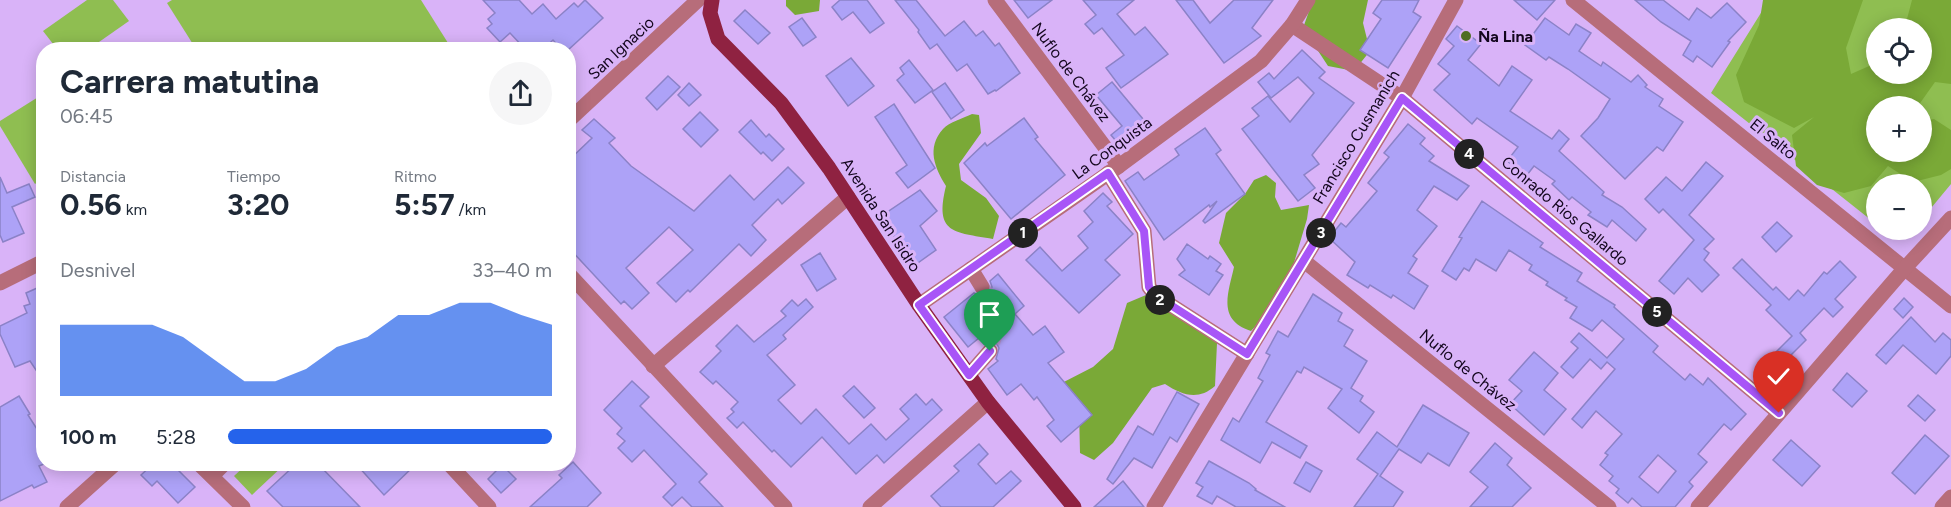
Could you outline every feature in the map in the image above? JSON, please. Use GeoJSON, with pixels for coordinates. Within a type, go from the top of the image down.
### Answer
{"type":"FeatureCollection","features":[{"type":"Feature","properties":{"kind":"main road","name":"Avenida San Isidro"},"geometry":{"type":"LineString","coordinates":[[712,0],[710,13],[718,39],[781,103],[988,402],[1074,507]]}},
{"type":"Feature","properties":{"kind":"street","name":"San Ignacio"},"geometry":{"type":"LineString","coordinates":[[576,114],[698,0]]}},
{"type":"Feature","properties":{"kind":"street","name":"Nuflo de Chávez"},"geometry":{"type":"LineString","coordinates":[[995,0],[1114,170],[1144,231],[1149,287],[1155,295],[1247,354]]}},
{"type":"Feature","properties":{"kind":"street","name":"La Conquista"},"geometry":{"type":"LineString","coordinates":[[919,305],[1114,170],[1261,61],[1292,26],[1308,0]]}},
{"type":"Feature","properties":{"kind":"street","name":"Francisco Cusmanich"},"geometry":{"type":"LineString","coordinates":[[1154,507],[1402,98],[1456,0]]}},
{"type":"Feature","properties":{"kind":"street","name":"El Salto"},"geometry":{"type":"LineString","coordinates":[[1573,0],[1951,306]]}},
{"type":"Feature","properties":{"kind":"street","name":"Conrado Rios Gallardo"},"geometry":{"type":"LineString","coordinates":[[1292,26],[1402,98],[1779,413]]}},
{"type":"Feature","properties":{"kind":"street"},"geometry":{"type":"LineString","coordinates":[[653,366],[848,197]]}},
{"type":"Feature","properties":{"kind":"street"},"geometry":{"type":"LineString","coordinates":[[1698,507],[1951,218]]}},
{"type":"Feature","properties":{"kind":"street","name":"Nuflo de Chávez"},"geometry":{"type":"LineString","coordinates":[[1304,261],[1609,507]]}},
{"type":"Feature","properties":{"kind":"street"},"geometry":{"type":"LineString","coordinates":[[0,283],[36,265]]}},
{"type":"Feature","properties":{"kind":"street"},"geometry":{"type":"LineString","coordinates":[[971,268],[982,286]]}},
{"type":"Feature","properties":{"kind":"street"},"geometry":{"type":"LineString","coordinates":[[576,282],[785,507]]}},
{"type":"Feature","properties":{"kind":"street"},"geometry":{"type":"LineString","coordinates":[[969,375],[990,351]]}},
{"type":"Feature","properties":{"kind":"street"},"geometry":{"type":"LineString","coordinates":[[870,507],[988,402]]}},
{"type":"Feature","properties":{"kind":"street"},"geometry":{"type":"LineString","coordinates":[[67,507],[107,471]]}},
{"type":"Feature","properties":{"kind":"street"},"geometry":{"type":"LineString","coordinates":[[207,471],[242,507]]}},
{"type":"Feature","properties":{"kind":"street"},"geometry":{"type":"LineString","coordinates":[[212,476],[217,471]]}},
{"type":"Feature","properties":{"kind":"street"},"geometry":{"type":"LineString","coordinates":[[455,471],[489,507]]}},
{"type":"Feature","properties":{"kind":"street"},"geometry":{"type":"LineString","coordinates":[[1942,507],[1951,496]]}},
{"type":"Feature","properties":{"kind":"green space"},"geometry":{"type":"Polygon","coordinates":[[[87,0],[113,0],[129,21],[99,42],[52,42],[43,31],[87,0]]]}},
{"type":"Feature","properties":{"kind":"green space"},"geometry":{"type":"Polygon","coordinates":[[[172,0],[421,0],[447,42],[192,42],[167,3],[172,0]]]}},
{"type":"Feature","properties":{"kind":"green space"},"geometry":{"type":"Polygon","coordinates":[[[786,0],[820,0],[819,11],[795,15],[786,6],[786,0]]]}},
{"type":"Feature","properties":{"kind":"green space"},"geometry":{"type":"Polygon","coordinates":[[[1313,0],[1368,0],[1363,23],[1370,51],[1354,71],[1328,66],[1303,28],[1313,0]]]}},
{"type":"Feature","properties":{"kind":"green space"},"geometry":{"type":"Polygon","coordinates":[[[1763,0],[1863,0],[1846,48],[1851,74],[1866,67],[1866,84],[1932,84],[1932,18],[1907,18],[1912,0],[1951,0],[1951,84],[1935,82],[1925,96],[1866,96],[1866,162],[1932,162],[1932,119],[1934,119],[1951,130],[1951,169],[1932,177],[1932,174],[1900,174],[1888,166],[1881,174],[1866,174],[1866,187],[1844,193],[1817,185],[1796,166],[1792,135],[1814,117],[1794,128],[1744,102],[1736,75],[1759,25],[1763,0]]]}},
{"type":"Feature","properties":{"kind":"green space"},"geometry":{"type":"Polygon","coordinates":[[[1769,0],[1951,0],[1951,184],[1932,207],[1932,174],[1866,174],[1866,216],[1711,93],[1769,0]]]}},
{"type":"Feature","properties":{"kind":"green space"},"geometry":{"type":"Polygon","coordinates":[[[36,98],[35,184],[0,126],[0,121],[36,98]]]}},
{"type":"Feature","properties":{"kind":"green space"},"geometry":{"type":"Polygon","coordinates":[[[972,114],[979,115],[981,133],[959,164],[961,180],[986,198],[999,216],[993,239],[968,235],[950,228],[943,214],[946,186],[938,172],[934,158],[935,143],[943,129],[972,114]]]}},
{"type":"Feature","properties":{"kind":"green space"},"geometry":{"type":"Polygon","coordinates":[[[1266,175],[1276,183],[1275,197],[1281,210],[1309,205],[1285,293],[1251,331],[1240,326],[1229,313],[1228,296],[1234,267],[1219,243],[1226,213],[1245,194],[1254,180],[1266,175]]]}},
{"type":"Feature","properties":{"kind":"green space"},"geometry":{"type":"Polygon","coordinates":[[[1146,295],[1217,343],[1215,386],[1209,391],[1196,395],[1178,391],[1165,384],[1152,388],[1113,443],[1094,460],[1080,453],[1079,410],[1058,385],[1093,367],[1113,349],[1127,303],[1146,295]]]}},
{"type":"Feature","properties":{"kind":"green space"},"geometry":{"type":"Polygon","coordinates":[[[239,471],[278,471],[252,495],[234,476],[239,471]]]}},
{"type":"Feature","properties":{"kind":"building"},"geometry":{"type":"Polygon","coordinates":[[[483,0],[519,0],[532,14],[543,4],[556,19],[574,3],[578,7],[585,0],[603,18],[576,43],[553,40],[551,42],[518,42],[510,33],[500,42],[487,28],[492,24],[488,19],[495,13],[483,0]]]}},
{"type":"Feature","properties":{"kind":"building"},"geometry":{"type":"Polygon","coordinates":[[[840,0],[867,0],[884,23],[870,33],[853,12],[842,20],[832,7],[840,0]]]}},
{"type":"Feature","properties":{"kind":"building"},"geometry":{"type":"Polygon","coordinates":[[[895,0],[916,0],[945,36],[964,21],[976,36],[983,31],[995,46],[999,43],[1020,73],[996,91],[988,94],[967,64],[957,71],[937,44],[930,49],[918,32],[919,30],[895,0]]]}},
{"type":"Feature","properties":{"kind":"building"},"geometry":{"type":"Polygon","coordinates":[[[1014,0],[1052,0],[1028,18],[1014,0]]]}},
{"type":"Feature","properties":{"kind":"building"},"geometry":{"type":"Polygon","coordinates":[[[1083,0],[1134,0],[1117,14],[1135,35],[1145,27],[1168,54],[1121,88],[1106,68],[1124,55],[1102,28],[1094,34],[1085,24],[1096,15],[1083,0]]]}},
{"type":"Feature","properties":{"kind":"building"},"geometry":{"type":"Polygon","coordinates":[[[1176,0],[1193,0],[1210,23],[1234,0],[1273,0],[1252,28],[1261,36],[1224,63],[1176,0]]]}},
{"type":"Feature","properties":{"kind":"building"},"geometry":{"type":"Polygon","coordinates":[[[1382,0],[1419,0],[1413,12],[1421,17],[1388,68],[1360,50],[1381,19],[1373,13],[1382,0]]]}},
{"type":"Feature","properties":{"kind":"building"},"geometry":{"type":"Polygon","coordinates":[[[1514,0],[1555,0],[1537,20],[1514,0]]]}},
{"type":"Feature","properties":{"kind":"building"},"geometry":{"type":"Polygon","coordinates":[[[1635,0],[1663,0],[1689,20],[1697,8],[1711,18],[1727,3],[1746,22],[1728,41],[1730,42],[1712,67],[1697,56],[1693,62],[1683,55],[1691,41],[1661,22],[1635,0]]]}},
{"type":"Feature","properties":{"kind":"building"},"geometry":{"type":"Polygon","coordinates":[[[745,10],[770,33],[758,44],[734,21],[745,10]]]}},
{"type":"Feature","properties":{"kind":"building"},"geometry":{"type":"Polygon","coordinates":[[[802,18],[816,37],[803,46],[789,27],[802,18]]]}},
{"type":"Feature","properties":{"kind":"building"},"geometry":{"type":"Polygon","coordinates":[[[1545,18],[1569,35],[1576,24],[1591,33],[1579,51],[1601,66],[1603,62],[1631,82],[1638,75],[1647,85],[1645,87],[1663,99],[1659,106],[1683,122],[1663,151],[1657,147],[1625,179],[1581,136],[1598,118],[1610,99],[1568,69],[1549,57],[1546,60],[1525,45],[1545,18]]]}},
{"type":"Feature","properties":{"kind":"building"},"geometry":{"type":"Polygon","coordinates":[[[1457,26],[1481,44],[1468,60],[1499,86],[1512,66],[1532,80],[1510,111],[1552,139],[1559,130],[1569,139],[1559,151],[1604,192],[1602,195],[1622,207],[1646,229],[1636,241],[1612,220],[1607,227],[1588,215],[1591,212],[1572,197],[1569,200],[1552,184],[1555,181],[1534,166],[1527,175],[1507,161],[1518,147],[1477,118],[1472,124],[1434,90],[1450,74],[1438,64],[1454,46],[1446,39],[1457,26]]]}},
{"type":"Feature","properties":{"kind":"building"},"geometry":{"type":"Polygon","coordinates":[[[1302,50],[1325,72],[1319,78],[1354,103],[1312,155],[1319,164],[1304,175],[1315,188],[1298,201],[1242,129],[1259,116],[1252,108],[1268,96],[1290,122],[1314,93],[1298,77],[1271,98],[1258,82],[1269,73],[1274,79],[1302,50]]]}},
{"type":"Feature","properties":{"kind":"building"},"geometry":{"type":"Polygon","coordinates":[[[851,58],[874,86],[848,106],[826,76],[851,58]]]}},
{"type":"Feature","properties":{"kind":"building"},"geometry":{"type":"Polygon","coordinates":[[[909,60],[933,90],[915,103],[897,80],[904,74],[900,68],[909,60]]]}},
{"type":"Feature","properties":{"kind":"building"},"geometry":{"type":"Polygon","coordinates":[[[668,76],[680,87],[657,110],[646,98],[668,76]]]}},
{"type":"Feature","properties":{"kind":"building"},"geometry":{"type":"Polygon","coordinates":[[[1112,82],[1148,125],[1121,147],[1111,135],[1122,126],[1096,95],[1112,82]]]}},
{"type":"Feature","properties":{"kind":"building"},"geometry":{"type":"Polygon","coordinates":[[[689,83],[701,95],[689,106],[678,95],[689,83]]]}},
{"type":"Feature","properties":{"kind":"building"},"geometry":{"type":"Polygon","coordinates":[[[945,83],[964,110],[951,119],[932,92],[945,83]]]}},
{"type":"Feature","properties":{"kind":"building"},"geometry":{"type":"Polygon","coordinates":[[[894,104],[935,168],[908,188],[896,173],[907,165],[875,117],[894,104]]]}},
{"type":"Feature","properties":{"kind":"building"},"geometry":{"type":"Polygon","coordinates":[[[700,112],[718,130],[701,147],[683,129],[700,112]]]}},
{"type":"Feature","properties":{"kind":"building"},"geometry":{"type":"Polygon","coordinates":[[[1024,118],[1038,137],[1035,139],[1065,175],[1011,219],[964,163],[985,143],[987,146],[1024,118]]]}},
{"type":"Feature","properties":{"kind":"building"},"geometry":{"type":"Polygon","coordinates":[[[594,119],[615,138],[609,143],[631,166],[694,211],[730,175],[754,200],[788,167],[804,183],[782,204],[778,199],[752,225],[766,240],[751,256],[739,244],[690,292],[688,290],[676,302],[657,283],[693,250],[669,227],[626,268],[649,293],[632,309],[624,301],[621,304],[576,256],[576,153],[592,138],[582,130],[594,119]]]}},
{"type":"Feature","properties":{"kind":"building"},"geometry":{"type":"Polygon","coordinates":[[[751,120],[766,137],[769,134],[784,149],[772,161],[763,152],[761,154],[739,132],[751,120]]]}},
{"type":"Feature","properties":{"kind":"building"},"geometry":{"type":"Polygon","coordinates":[[[1408,124],[1425,138],[1420,144],[1434,156],[1429,161],[1469,186],[1457,200],[1434,186],[1417,210],[1437,226],[1413,256],[1417,259],[1408,273],[1428,286],[1414,309],[1393,295],[1391,298],[1370,285],[1368,288],[1347,275],[1355,262],[1329,238],[1341,223],[1346,227],[1377,191],[1368,183],[1389,157],[1384,153],[1408,124]]]}},
{"type":"Feature","properties":{"kind":"building"},"geometry":{"type":"Polygon","coordinates":[[[1205,128],[1221,150],[1216,154],[1245,194],[1205,223],[1203,221],[1217,201],[1210,207],[1209,205],[1164,240],[1125,181],[1138,172],[1144,180],[1179,155],[1175,149],[1205,128]]]}},
{"type":"Feature","properties":{"kind":"building"},"geometry":{"type":"Polygon","coordinates":[[[1706,162],[1723,176],[1689,215],[1714,239],[1704,249],[1709,253],[1704,260],[1719,275],[1702,292],[1688,278],[1674,294],[1659,281],[1694,240],[1663,209],[1659,213],[1645,199],[1666,177],[1682,191],[1706,162]]]}},
{"type":"Feature","properties":{"kind":"building"},"geometry":{"type":"Polygon","coordinates":[[[0,177],[7,193],[29,184],[35,197],[12,207],[24,233],[3,242],[0,235],[0,177]]]}},
{"type":"Feature","properties":{"kind":"building"},"geometry":{"type":"Polygon","coordinates":[[[920,190],[937,211],[920,226],[936,250],[915,265],[880,217],[920,190]]]}},
{"type":"Feature","properties":{"kind":"building"},"geometry":{"type":"Polygon","coordinates":[[[1103,193],[1112,202],[1107,206],[1133,234],[1105,260],[1120,275],[1079,313],[1026,260],[1040,247],[1062,271],[1088,248],[1078,236],[1093,222],[1084,211],[1103,193]]]}},
{"type":"Feature","properties":{"kind":"building"},"geometry":{"type":"Polygon","coordinates":[[[1482,201],[1543,243],[1540,247],[1582,273],[1577,281],[1615,305],[1614,307],[1658,346],[1653,352],[1685,380],[1690,374],[1703,385],[1708,378],[1746,414],[1731,430],[1724,424],[1698,454],[1707,462],[1689,482],[1693,486],[1675,507],[1642,507],[1632,498],[1628,503],[1616,493],[1619,489],[1609,481],[1613,476],[1600,465],[1608,455],[1605,453],[1622,434],[1596,411],[1582,428],[1572,419],[1615,369],[1607,362],[1601,369],[1590,359],[1573,378],[1561,367],[1578,348],[1571,342],[1579,333],[1607,358],[1624,339],[1602,320],[1592,331],[1570,318],[1577,307],[1546,285],[1548,282],[1529,270],[1532,265],[1509,250],[1496,271],[1476,259],[1469,271],[1464,268],[1456,280],[1442,271],[1462,238],[1459,237],[1482,201]],[[1658,455],[1639,477],[1658,493],[1676,471],[1658,455]]]}},
{"type":"Feature","properties":{"kind":"building"},"geometry":{"type":"Polygon","coordinates":[[[1777,222],[1792,236],[1776,252],[1762,237],[1777,222]]]}},
{"type":"Feature","properties":{"kind":"building"},"geometry":{"type":"Polygon","coordinates":[[[1187,244],[1208,259],[1210,256],[1221,264],[1216,271],[1223,275],[1209,295],[1179,275],[1185,270],[1177,259],[1187,244]]]}},
{"type":"Feature","properties":{"kind":"building"},"geometry":{"type":"Polygon","coordinates":[[[820,253],[836,279],[817,291],[801,265],[820,253]]]}},
{"type":"Feature","properties":{"kind":"building"},"geometry":{"type":"Polygon","coordinates":[[[1742,259],[1773,290],[1776,287],[1789,300],[1798,290],[1804,296],[1824,272],[1827,274],[1840,261],[1856,277],[1835,299],[1843,307],[1833,317],[1824,308],[1800,333],[1806,340],[1766,380],[1757,371],[1792,336],[1766,310],[1771,305],[1733,268],[1742,259]]]}},
{"type":"Feature","properties":{"kind":"building"},"geometry":{"type":"Polygon","coordinates":[[[998,274],[1024,306],[1015,314],[1033,335],[1045,326],[1064,352],[1048,363],[1092,415],[1061,442],[1047,426],[1054,420],[1037,397],[1034,400],[1021,384],[1007,395],[988,369],[998,361],[996,359],[999,348],[997,344],[991,341],[984,344],[979,338],[968,347],[944,317],[974,293],[982,297],[988,295],[992,287],[990,281],[998,274]]]}},
{"type":"Feature","properties":{"kind":"building"},"geometry":{"type":"Polygon","coordinates":[[[36,289],[36,370],[30,361],[15,367],[0,334],[0,326],[27,313],[24,306],[30,304],[26,293],[36,289]]]}},
{"type":"Feature","properties":{"kind":"building"},"geometry":{"type":"Polygon","coordinates":[[[1313,294],[1342,313],[1338,321],[1353,330],[1344,346],[1367,361],[1351,388],[1363,396],[1360,401],[1374,412],[1359,433],[1328,408],[1342,389],[1304,367],[1301,373],[1297,371],[1266,422],[1307,446],[1300,458],[1272,442],[1260,463],[1221,440],[1233,418],[1239,422],[1263,381],[1258,378],[1270,355],[1266,353],[1278,331],[1288,337],[1313,294]]]}},
{"type":"Feature","properties":{"kind":"building"},"geometry":{"type":"Polygon","coordinates":[[[1904,298],[1913,307],[1903,318],[1894,309],[1904,298]]]}},
{"type":"Feature","properties":{"kind":"building"},"geometry":{"type":"Polygon","coordinates":[[[806,299],[813,307],[783,335],[786,339],[767,355],[795,385],[778,400],[801,424],[816,409],[849,444],[871,424],[886,440],[909,419],[900,409],[916,394],[926,405],[932,399],[942,410],[884,463],[877,455],[856,474],[822,437],[791,467],[774,450],[772,452],[743,422],[737,428],[727,418],[734,412],[731,409],[738,402],[716,381],[713,384],[700,372],[721,351],[716,346],[737,325],[754,342],[786,316],[781,311],[792,300],[798,306],[806,299]]]}},
{"type":"Feature","properties":{"kind":"building"},"geometry":{"type":"Polygon","coordinates":[[[1911,317],[1935,342],[1943,333],[1951,340],[1951,356],[1936,374],[1903,345],[1886,364],[1876,355],[1911,317]]]}},
{"type":"Feature","properties":{"kind":"building"},"geometry":{"type":"Polygon","coordinates":[[[1534,352],[1558,373],[1544,390],[1566,409],[1544,435],[1510,404],[1522,391],[1509,380],[1534,352]]]}},
{"type":"Feature","properties":{"kind":"building"},"geometry":{"type":"Polygon","coordinates":[[[1847,373],[1867,391],[1852,407],[1833,390],[1847,373]]]}},
{"type":"Feature","properties":{"kind":"building"},"geometry":{"type":"Polygon","coordinates":[[[632,381],[649,397],[640,406],[707,474],[699,482],[723,507],[692,507],[682,497],[672,506],[663,497],[676,484],[644,450],[632,462],[618,448],[625,441],[617,434],[622,428],[604,410],[632,381]]]}},
{"type":"Feature","properties":{"kind":"building"},"geometry":{"type":"Polygon","coordinates":[[[854,386],[875,408],[864,418],[843,396],[854,386]]]}},
{"type":"Feature","properties":{"kind":"building"},"geometry":{"type":"Polygon","coordinates":[[[1177,392],[1199,404],[1177,442],[1170,437],[1152,468],[1134,458],[1113,484],[1107,479],[1138,426],[1153,435],[1177,392]]]}},
{"type":"Feature","properties":{"kind":"building"},"geometry":{"type":"Polygon","coordinates":[[[1918,395],[1935,410],[1925,421],[1908,406],[1918,395]]]}},
{"type":"Feature","properties":{"kind":"building"},"geometry":{"type":"Polygon","coordinates":[[[19,396],[36,428],[36,471],[42,471],[47,482],[34,488],[32,485],[0,501],[0,407],[19,396]]]}},
{"type":"Feature","properties":{"kind":"building"},"geometry":{"type":"Polygon","coordinates":[[[1423,405],[1469,433],[1449,466],[1428,453],[1421,463],[1399,449],[1380,476],[1403,492],[1393,507],[1354,507],[1378,474],[1357,459],[1377,432],[1397,447],[1423,405]]]}},
{"type":"Feature","properties":{"kind":"building"},"geometry":{"type":"Polygon","coordinates":[[[1925,435],[1949,456],[1915,494],[1892,473],[1925,435]]]}},
{"type":"Feature","properties":{"kind":"building"},"geometry":{"type":"Polygon","coordinates":[[[1791,440],[1820,466],[1802,486],[1773,460],[1791,440]]]}},
{"type":"Feature","properties":{"kind":"building"},"geometry":{"type":"Polygon","coordinates":[[[1495,443],[1512,458],[1507,465],[1531,488],[1512,507],[1470,507],[1488,487],[1470,472],[1495,443]]]}},
{"type":"Feature","properties":{"kind":"building"},"geometry":{"type":"Polygon","coordinates":[[[979,444],[988,454],[978,464],[996,484],[1011,471],[1021,481],[993,507],[941,507],[931,496],[959,471],[954,466],[979,444]]]}},
{"type":"Feature","properties":{"kind":"building"},"geometry":{"type":"Polygon","coordinates":[[[1209,461],[1249,483],[1255,490],[1285,507],[1236,507],[1217,496],[1212,504],[1197,496],[1203,487],[1196,483],[1209,461]]]}},
{"type":"Feature","properties":{"kind":"building"},"geometry":{"type":"Polygon","coordinates":[[[1306,462],[1322,471],[1310,492],[1294,483],[1306,462]]]}},
{"type":"Feature","properties":{"kind":"building"},"geometry":{"type":"Polygon","coordinates":[[[576,465],[601,493],[587,507],[530,507],[562,478],[559,475],[563,471],[576,471],[576,465]]]}},
{"type":"Feature","properties":{"kind":"building"},"geometry":{"type":"Polygon","coordinates":[[[145,471],[179,471],[195,487],[178,503],[157,481],[152,486],[141,475],[145,471]]]}},
{"type":"Feature","properties":{"kind":"building"},"geometry":{"type":"Polygon","coordinates":[[[288,471],[325,471],[360,507],[283,507],[267,491],[288,471]]]}},
{"type":"Feature","properties":{"kind":"building"},"geometry":{"type":"Polygon","coordinates":[[[362,471],[409,471],[384,495],[362,471]]]}},
{"type":"Feature","properties":{"kind":"building"},"geometry":{"type":"Polygon","coordinates":[[[496,471],[508,471],[516,479],[501,493],[488,479],[496,471]]]}},
{"type":"Feature","properties":{"kind":"building"},"geometry":{"type":"Polygon","coordinates":[[[1123,481],[1144,507],[1094,507],[1123,481]]]}},
{"type":"Feature","properties":{"kind":"tunnel"},"geometry":{"type":"LineString","coordinates":[[982,287],[998,317],[990,351]]}},
{"type":"Feature","properties":{"kind":"place","name":"Ña Lina"},"geometry":{"type":"Point","coordinates":[1466,36]}},
{"type":"Feature","properties":{"kind":"route"},"geometry":{"type":"LineString","coordinates":[[990,351],[969,375],[919,305],[1108,173],[1144,231],[1149,287],[1155,295],[1162,302],[1247,354],[1402,98],[1779,413]]}}]}
